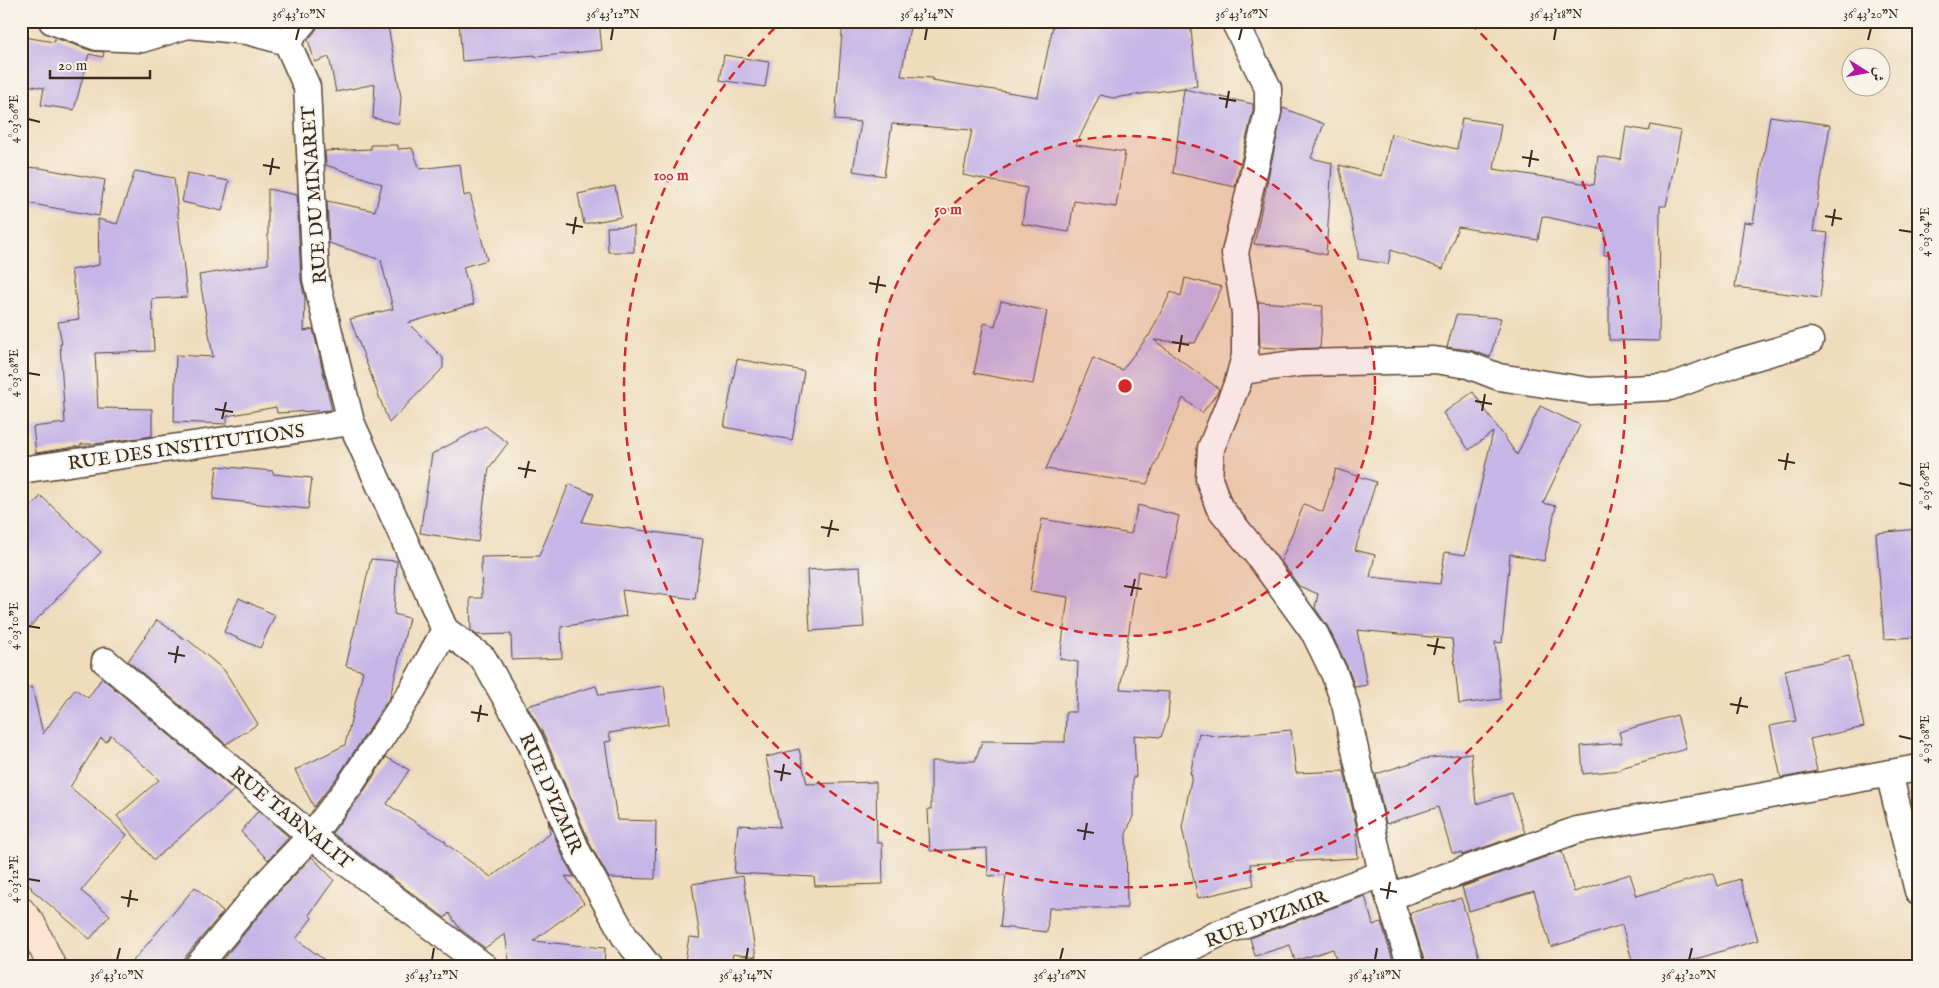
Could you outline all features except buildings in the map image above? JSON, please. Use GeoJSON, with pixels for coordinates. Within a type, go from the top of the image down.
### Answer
{"type":"FeatureCollection","features":[{"type":"Feature","properties":{"kind":"street"},"geometry":{"type":"LineString","coordinates":[[52,21],[97,37],[142,39],[188,25],[247,30],[287,42],[304,21]]}},
{"type":"Feature","properties":{"kind":"street"},"geometry":{"type":"LineString","coordinates":[[1234,21],[1268,88],[1268,112],[1235,253],[1244,313],[1245,356],[1238,382],[1211,448],[1209,479],[1219,507],[1260,558],[1315,634],[1334,673],[1345,704],[1385,886],[1411,967]]}},
{"type":"Feature","properties":{"kind":"street","name":"RUE DU MINARET"},"geometry":{"type":"LineString","coordinates":[[287,42],[307,87],[316,279],[351,422],[445,630]]}},
{"type":"Feature","properties":{"kind":"street"},"geometry":{"type":"LineString","coordinates":[[1241,371],[1300,363],[1434,360],[1468,365],[1499,377],[1590,392],[1670,387],[1738,362],[1810,341]]}},
{"type":"Feature","properties":{"kind":"street","name":"RUE DES INSTITUTIONS"},"geometry":{"type":"LineString","coordinates":[[21,470],[351,422]]}},
{"type":"Feature","properties":{"kind":"street"},"geometry":{"type":"LineString","coordinates":[[197,967],[264,886],[311,836],[350,784],[413,689],[445,630]]}},
{"type":"Feature","properties":{"kind":"street","name":"RUE D'IZMIR"},"geometry":{"type":"LineString","coordinates":[[445,630],[483,658],[530,741],[578,853],[625,937],[648,967]]}},
{"type":"Feature","properties":{"kind":"street","name":"RUE TABNALIT"},"geometry":{"type":"LineString","coordinates":[[105,661],[311,836],[485,967]]}},
{"type":"Feature","properties":{"kind":"street","name":"RUE D'IZMIR"},"geometry":{"type":"LineString","coordinates":[[1152,967],[1218,934],[1577,830],[1918,768]]}},
{"type":"Feature","properties":{"kind":"street"},"geometry":{"type":"LineString","coordinates":[[1889,774],[1918,891]]}},
{"type":"Feature","properties":{"kind":"street"},"geometry":{"type":"LineString","coordinates":[[21,911],[31,923],[52,967]]}}]}
